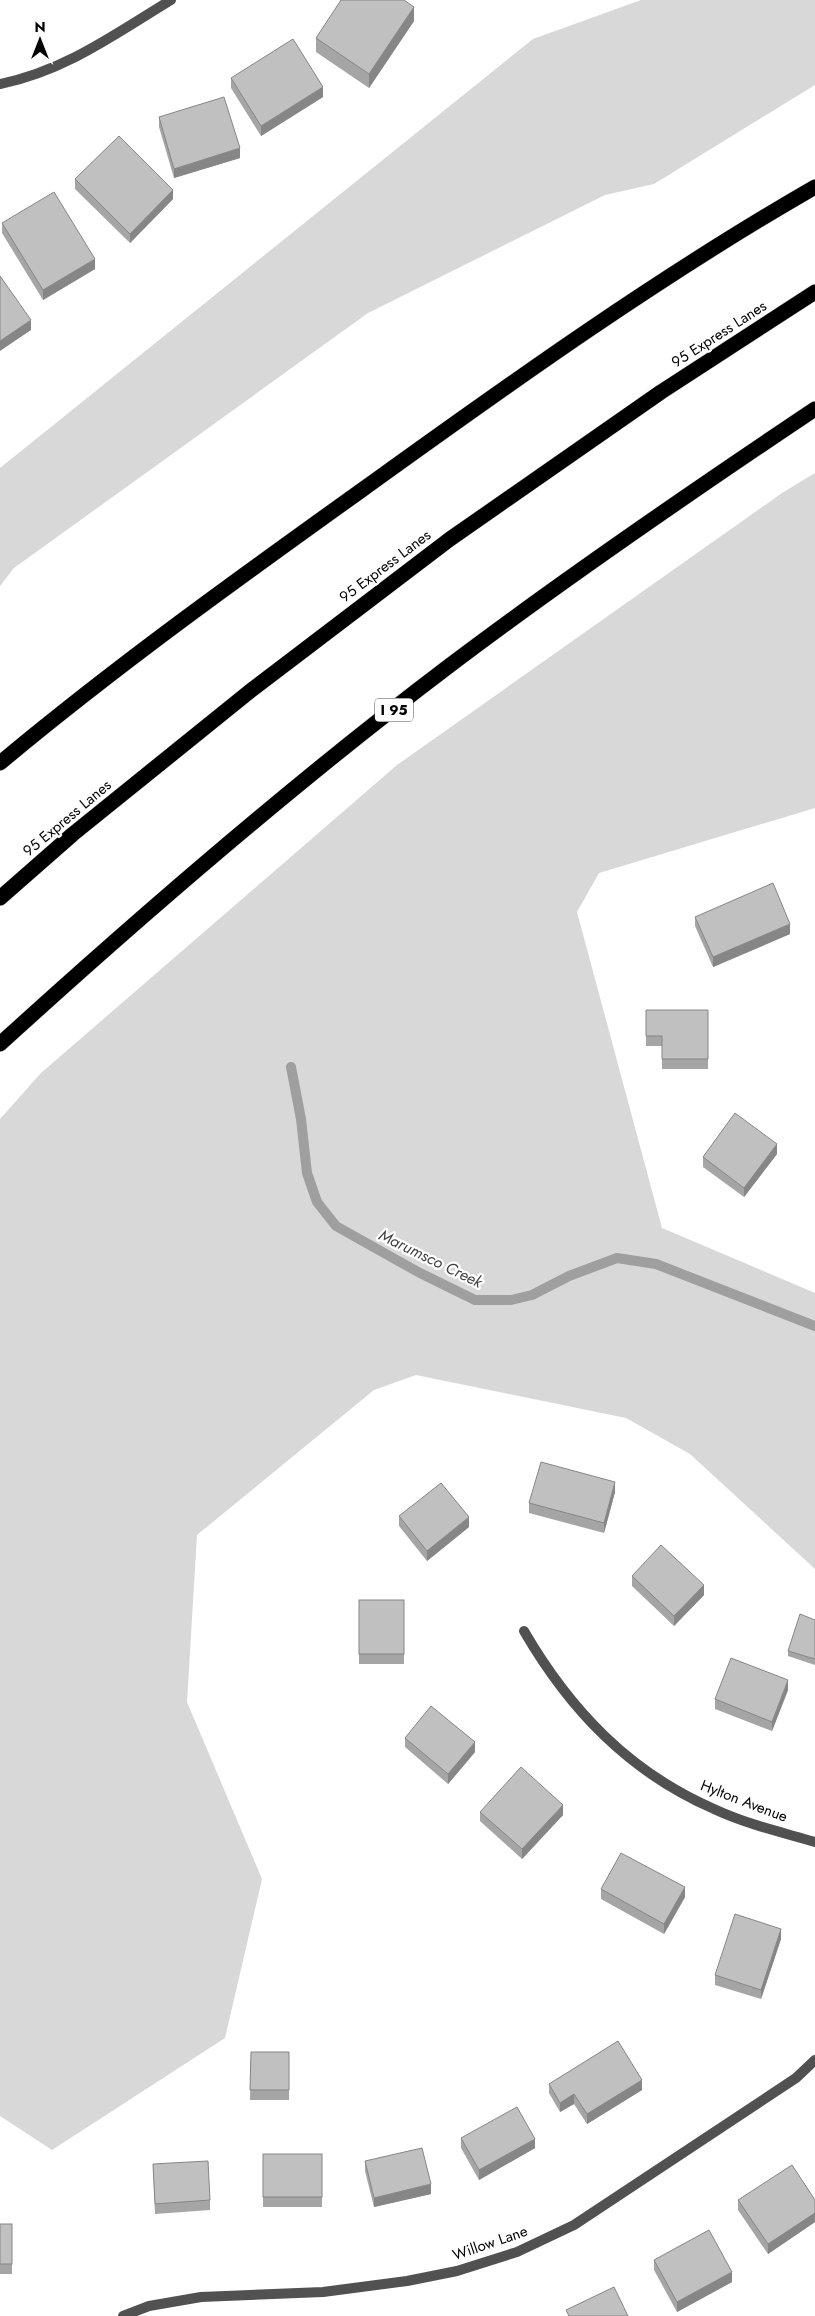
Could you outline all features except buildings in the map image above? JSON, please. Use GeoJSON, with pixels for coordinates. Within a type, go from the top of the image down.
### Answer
{"type":"FeatureCollection","features":[{"type":"Feature","properties":{"kind":"highway"},"geometry":{"type":"LineString","coordinates":[[0,763],[86,692],[176,623],[503,388],[669,277],[815,187]]}},
{"type":"Feature","properties":{"kind":"highway","name":"95 Express Lanes"},"geometry":{"type":"LineString","coordinates":[[0,898],[73,834],[249,692],[450,539],[661,392],[815,292]]}},
{"type":"Feature","properties":{"kind":"highway","name":"I 95"},"geometry":{"type":"LineString","coordinates":[[0,1044],[271,808],[448,667],[631,533],[815,409]]}},
{"type":"Feature","properties":{"kind":"street"},"geometry":{"type":"LineString","coordinates":[[0,84],[29,78],[71,62],[171,0]]}},
{"type":"Feature","properties":{"kind":"street","name":"Hylton Avenue"},"geometry":{"type":"LineString","coordinates":[[524,1631],[546,1669],[580,1712],[620,1751],[665,1784],[714,1809],[755,1825],[815,1842]]}},
{"type":"Feature","properties":{"kind":"street","name":"Willow Lane"},"geometry":{"type":"LineString","coordinates":[[123,2316],[149,2306],[201,2297],[323,2292],[407,2282],[457,2271],[517,2252],[574,2225],[796,2078],[815,2060]]}},
{"type":"Feature","properties":{"kind":"shaded area"},"geometry":{"type":"Polygon","coordinates":[[[641,0],[815,0],[815,85],[654,184],[605,195],[368,313],[14,568],[0,586],[0,468],[533,39],[641,0]]]}},
{"type":"Feature","properties":{"kind":"shaded area"},"geometry":{"type":"Polygon","coordinates":[[[815,473],[815,808],[599,873],[577,912],[662,1228],[815,1293],[815,1569],[690,1454],[626,1418],[416,1375],[374,1390],[197,1535],[187,1702],[262,1879],[225,2038],[52,2150],[0,2116],[0,1119],[41,1073],[397,765],[782,493],[815,473]]]}},
{"type":"Feature","properties":{"kind":"waterway","name":"Marumsco Creek"},"geometry":{"type":"LineString","coordinates":[[291,1067],[301,1119],[307,1173],[317,1202],[336,1226],[420,1273],[475,1300],[511,1300],[532,1295],[569,1276],[617,1258],[656,1264],[815,1326]]}}]}
